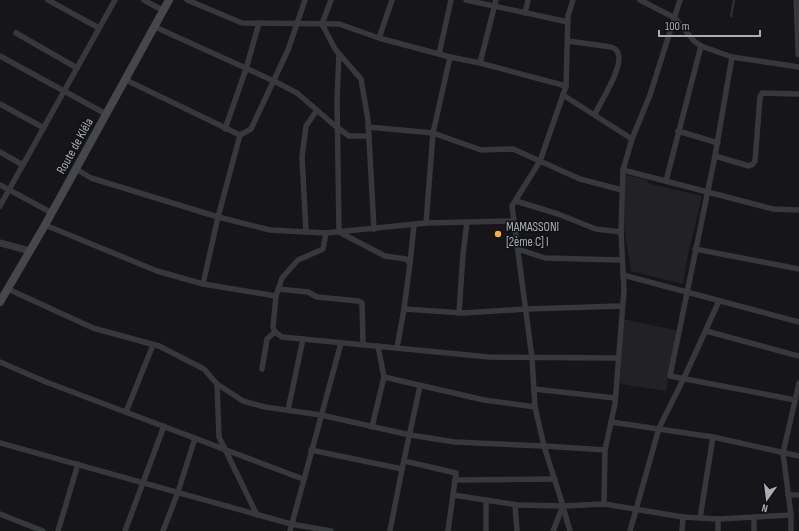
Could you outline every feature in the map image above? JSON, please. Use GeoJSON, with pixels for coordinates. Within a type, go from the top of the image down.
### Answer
{"type":"FeatureCollection","features":[{"type":"Feature","properties":{"kind":"main road","name":"Route de Kléla"},"geometry":{"type":"LineString","coordinates":[[0,302],[52,213],[169,0]]}},
{"type":"Feature","properties":{"kind":"street"},"geometry":{"type":"LineString","coordinates":[[48,0],[99,28]]}},
{"type":"Feature","properties":{"kind":"street"},"geometry":{"type":"LineString","coordinates":[[0,206],[115,0]]}},
{"type":"Feature","properties":{"kind":"street"},"geometry":{"type":"LineString","coordinates":[[144,0],[164,11]]}},
{"type":"Feature","properties":{"kind":"street"},"geometry":{"type":"LineString","coordinates":[[187,0],[242,23],[339,24],[380,38],[566,86]]}},
{"type":"Feature","properties":{"kind":"street"},"geometry":{"type":"LineString","coordinates":[[203,284],[218,217],[240,135],[251,129],[288,50],[305,0]]}},
{"type":"Feature","properties":{"kind":"street"},"geometry":{"type":"LineString","coordinates":[[331,0],[322,24],[335,49],[361,79],[369,136],[374,229]]}},
{"type":"Feature","properties":{"kind":"street"},"geometry":{"type":"LineString","coordinates":[[380,38],[392,0]]}},
{"type":"Feature","properties":{"kind":"street"},"geometry":{"type":"LineString","coordinates":[[439,54],[451,0]]}},
{"type":"Feature","properties":{"kind":"street"},"geometry":{"type":"LineString","coordinates":[[466,0],[568,22]]}},
{"type":"Feature","properties":{"kind":"street"},"geometry":{"type":"LineString","coordinates":[[480,63],[496,0]]}},
{"type":"Feature","properties":{"kind":"street"},"geometry":{"type":"LineString","coordinates":[[525,13],[528,0]]}},
{"type":"Feature","properties":{"kind":"street"},"geometry":{"type":"LineString","coordinates":[[570,531],[544,446],[535,407],[532,358],[512,206],[540,161],[566,86],[568,16],[573,0]]}},
{"type":"Feature","properties":{"kind":"street"},"geometry":{"type":"LineString","coordinates":[[640,0],[675,18],[694,41],[701,46],[732,57],[799,67]]}},
{"type":"Feature","properties":{"kind":"street"},"geometry":{"type":"LineString","coordinates":[[604,504],[605,450],[615,398],[624,290],[621,232],[623,170],[632,139],[650,94],[680,0]]}},
{"type":"Feature","properties":{"kind":"street"},"geometry":{"type":"LineString","coordinates":[[796,0],[798,8],[799,54]]}},
{"type":"Feature","properties":{"kind":"street"},"geometry":{"type":"LineString","coordinates":[[225,129],[246,69],[259,23]]}},
{"type":"Feature","properties":{"kind":"street"},"geometry":{"type":"LineString","coordinates":[[155,27],[297,93],[337,128],[349,136],[369,136]]}},
{"type":"Feature","properties":{"kind":"street"},"geometry":{"type":"LineString","coordinates":[[16,33],[77,68]]}},
{"type":"Feature","properties":{"kind":"street"},"geometry":{"type":"LineString","coordinates":[[568,41],[611,47],[619,54],[616,73],[595,114]]}},
{"type":"Feature","properties":{"kind":"street"},"geometry":{"type":"LineString","coordinates":[[666,181],[701,46]]}},
{"type":"Feature","properties":{"kind":"street"},"geometry":{"type":"LineString","coordinates":[[339,54],[337,98],[339,232]]}},
{"type":"Feature","properties":{"kind":"street"},"geometry":{"type":"LineString","coordinates":[[0,56],[106,114]]}},
{"type":"Feature","properties":{"kind":"street"},"geometry":{"type":"LineString","coordinates":[[426,223],[433,133],[450,57]]}},
{"type":"Feature","properties":{"kind":"street"},"geometry":{"type":"LineString","coordinates":[[732,57],[718,143],[670,376],[795,400]]}},
{"type":"Feature","properties":{"kind":"street"},"geometry":{"type":"LineString","coordinates":[[126,80],[240,135]]}},
{"type":"Feature","properties":{"kind":"street"},"geometry":{"type":"LineString","coordinates":[[715,156],[749,166],[753,164],[755,161],[762,93],[799,94]]}},
{"type":"Feature","properties":{"kind":"street"},"geometry":{"type":"LineString","coordinates":[[563,95],[632,139]]}},
{"type":"Feature","properties":{"kind":"street"},"geometry":{"type":"LineString","coordinates":[[0,104],[44,128]]}},
{"type":"Feature","properties":{"kind":"street"},"geometry":{"type":"LineString","coordinates":[[306,232],[302,156],[306,126],[316,110]]}},
{"type":"Feature","properties":{"kind":"street"},"geometry":{"type":"LineString","coordinates":[[368,127],[433,133],[481,150],[513,149],[580,179],[622,190]]}},
{"type":"Feature","properties":{"kind":"street"},"geometry":{"type":"LineString","coordinates":[[678,131],[718,143]]}},
{"type":"Feature","properties":{"kind":"street"},"geometry":{"type":"LineString","coordinates":[[0,152],[23,165]]}},
{"type":"Feature","properties":{"kind":"street"},"geometry":{"type":"LineString","coordinates":[[76,169],[92,178],[218,217],[270,230],[326,233],[426,223],[514,221]]}},
{"type":"Feature","properties":{"kind":"street"},"geometry":{"type":"LineString","coordinates":[[623,170],[773,210],[799,210]]}},
{"type":"Feature","properties":{"kind":"street"},"geometry":{"type":"LineString","coordinates":[[0,185],[52,213]]}},
{"type":"Feature","properties":{"kind":"street"},"geometry":{"type":"LineString","coordinates":[[516,201],[558,214],[596,229],[621,232]]}},
{"type":"Feature","properties":{"kind":"street"},"geometry":{"type":"LineString","coordinates":[[459,313],[467,222]]}},
{"type":"Feature","properties":{"kind":"street"},"geometry":{"type":"LineString","coordinates":[[45,225],[157,270],[203,284],[276,296]]}},
{"type":"Feature","properties":{"kind":"street"},"geometry":{"type":"LineString","coordinates":[[397,348],[404,310],[414,225]]}},
{"type":"Feature","properties":{"kind":"street"},"geometry":{"type":"LineString","coordinates":[[339,232],[385,256],[406,259],[410,263]]}},
{"type":"Feature","properties":{"kind":"street"},"geometry":{"type":"LineString","coordinates":[[326,233],[323,249],[298,260],[282,278],[276,296],[273,327],[275,332],[282,337],[489,357],[618,358]]}},
{"type":"Feature","properties":{"kind":"street"},"geometry":{"type":"LineString","coordinates":[[0,243],[30,251]]}},
{"type":"Feature","properties":{"kind":"street"},"geometry":{"type":"LineString","coordinates":[[696,248],[799,269]]}},
{"type":"Feature","properties":{"kind":"street"},"geometry":{"type":"LineString","coordinates":[[518,249],[545,258],[622,260]]}},
{"type":"Feature","properties":{"kind":"street"},"geometry":{"type":"LineString","coordinates":[[623,275],[799,322]]}},
{"type":"Feature","properties":{"kind":"street"},"geometry":{"type":"LineString","coordinates":[[8,288],[93,328],[159,346],[204,369],[217,384],[243,401],[321,415],[410,435],[455,442],[605,450]]}},
{"type":"Feature","properties":{"kind":"street"},"geometry":{"type":"LineString","coordinates":[[278,288],[308,292],[317,297],[358,301],[362,303],[363,344]]}},
{"type":"Feature","properties":{"kind":"street"},"geometry":{"type":"LineString","coordinates":[[630,531],[659,428],[684,378],[719,301]]}},
{"type":"Feature","properties":{"kind":"street"},"geometry":{"type":"LineString","coordinates":[[404,310],[459,313],[622,306]]}},
{"type":"Feature","properties":{"kind":"street"},"geometry":{"type":"LineString","coordinates":[[706,331],[799,356]]}},
{"type":"Feature","properties":{"kind":"street"},"geometry":{"type":"LineString","coordinates":[[262,368],[268,339],[275,332]]}},
{"type":"Feature","properties":{"kind":"street"},"geometry":{"type":"LineString","coordinates":[[288,410],[303,339]]}},
{"type":"Feature","properties":{"kind":"street"},"geometry":{"type":"LineString","coordinates":[[290,531],[341,343]]}},
{"type":"Feature","properties":{"kind":"street"},"geometry":{"type":"LineString","coordinates":[[126,412],[153,345]]}},
{"type":"Feature","properties":{"kind":"street"},"geometry":{"type":"LineString","coordinates":[[372,427],[384,377],[378,346]]}},
{"type":"Feature","properties":{"kind":"street"},"geometry":{"type":"LineString","coordinates":[[0,362],[46,382],[303,479]]}},
{"type":"Feature","properties":{"kind":"street"},"geometry":{"type":"LineString","coordinates":[[384,377],[484,400],[535,407]]}},
{"type":"Feature","properties":{"kind":"street"},"geometry":{"type":"LineString","coordinates":[[791,531],[791,515],[784,453],[799,383]]}},
{"type":"Feature","properties":{"kind":"street"},"geometry":{"type":"LineString","coordinates":[[217,384],[219,437],[257,514]]}},
{"type":"Feature","properties":{"kind":"street"},"geometry":{"type":"LineString","coordinates":[[390,531],[420,386]]}},
{"type":"Feature","properties":{"kind":"street"},"geometry":{"type":"LineString","coordinates":[[534,389],[615,398]]}},
{"type":"Feature","properties":{"kind":"street"},"geometry":{"type":"LineString","coordinates":[[611,422],[713,437],[799,456]]}},
{"type":"Feature","properties":{"kind":"street"},"geometry":{"type":"LineString","coordinates":[[125,531],[164,426]]}},
{"type":"Feature","properties":{"kind":"street"},"geometry":{"type":"LineString","coordinates":[[700,518],[713,437]]}},
{"type":"Feature","properties":{"kind":"street"},"geometry":{"type":"LineString","coordinates":[[163,531],[178,492],[195,438]]}},
{"type":"Feature","properties":{"kind":"street"},"geometry":{"type":"LineString","coordinates":[[0,442],[291,524],[331,531]]}},
{"type":"Feature","properties":{"kind":"street"},"geometry":{"type":"LineString","coordinates":[[311,450],[402,469]]}},
{"type":"Feature","properties":{"kind":"street"},"geometry":{"type":"LineString","coordinates":[[404,460],[456,473],[448,531]]}},
{"type":"Feature","properties":{"kind":"street"},"geometry":{"type":"LineString","coordinates":[[58,531],[78,464]]}},
{"type":"Feature","properties":{"kind":"street"},"geometry":{"type":"LineString","coordinates":[[455,480],[555,479]]}},
{"type":"Feature","properties":{"kind":"street"},"geometry":{"type":"LineString","coordinates":[[453,495],[515,505],[563,506],[604,504],[683,517],[718,519],[791,515]]}},
{"type":"Feature","properties":{"kind":"street"},"geometry":{"type":"LineString","coordinates":[[788,495],[799,495]]}},
{"type":"Feature","properties":{"kind":"street"},"geometry":{"type":"LineString","coordinates":[[486,500],[486,531]]}},
{"type":"Feature","properties":{"kind":"street"},"geometry":{"type":"LineString","coordinates":[[515,505],[517,531]]}},
{"type":"Feature","properties":{"kind":"street"},"geometry":{"type":"LineString","coordinates":[[553,531],[563,506]]}},
{"type":"Feature","properties":{"kind":"street"},"geometry":{"type":"LineString","coordinates":[[0,514],[43,531]]}},
{"type":"Feature","properties":{"kind":"street"},"geometry":{"type":"LineString","coordinates":[[682,531],[683,517]]}},
{"type":"Feature","properties":{"kind":"street"},"geometry":{"type":"LineString","coordinates":[[754,517],[754,531]]}},
{"type":"Feature","properties":{"kind":"street"},"geometry":{"type":"LineString","coordinates":[[718,519],[718,531]]}},
{"type":"Feature","properties":{"kind":"shaded area"},"geometry":{"type":"Polygon","coordinates":[[[625,175],[648,180],[647,183],[702,196],[689,250],[683,284],[631,271],[624,228],[625,175]]]}},
{"type":"Feature","properties":{"kind":"shaded area"},"geometry":{"type":"Polygon","coordinates":[[[622,319],[676,330],[666,391],[620,384],[622,319]]]}},
{"type":"Feature","properties":{"kind":"waterway"},"geometry":{"type":"LineString","coordinates":[[731,16],[734,0]]}},
{"type":"Feature","properties":{"kind":"place","name":"MAMASSONI [2ème C] I"},"geometry":{"type":"Point","coordinates":[498,234]}}]}
